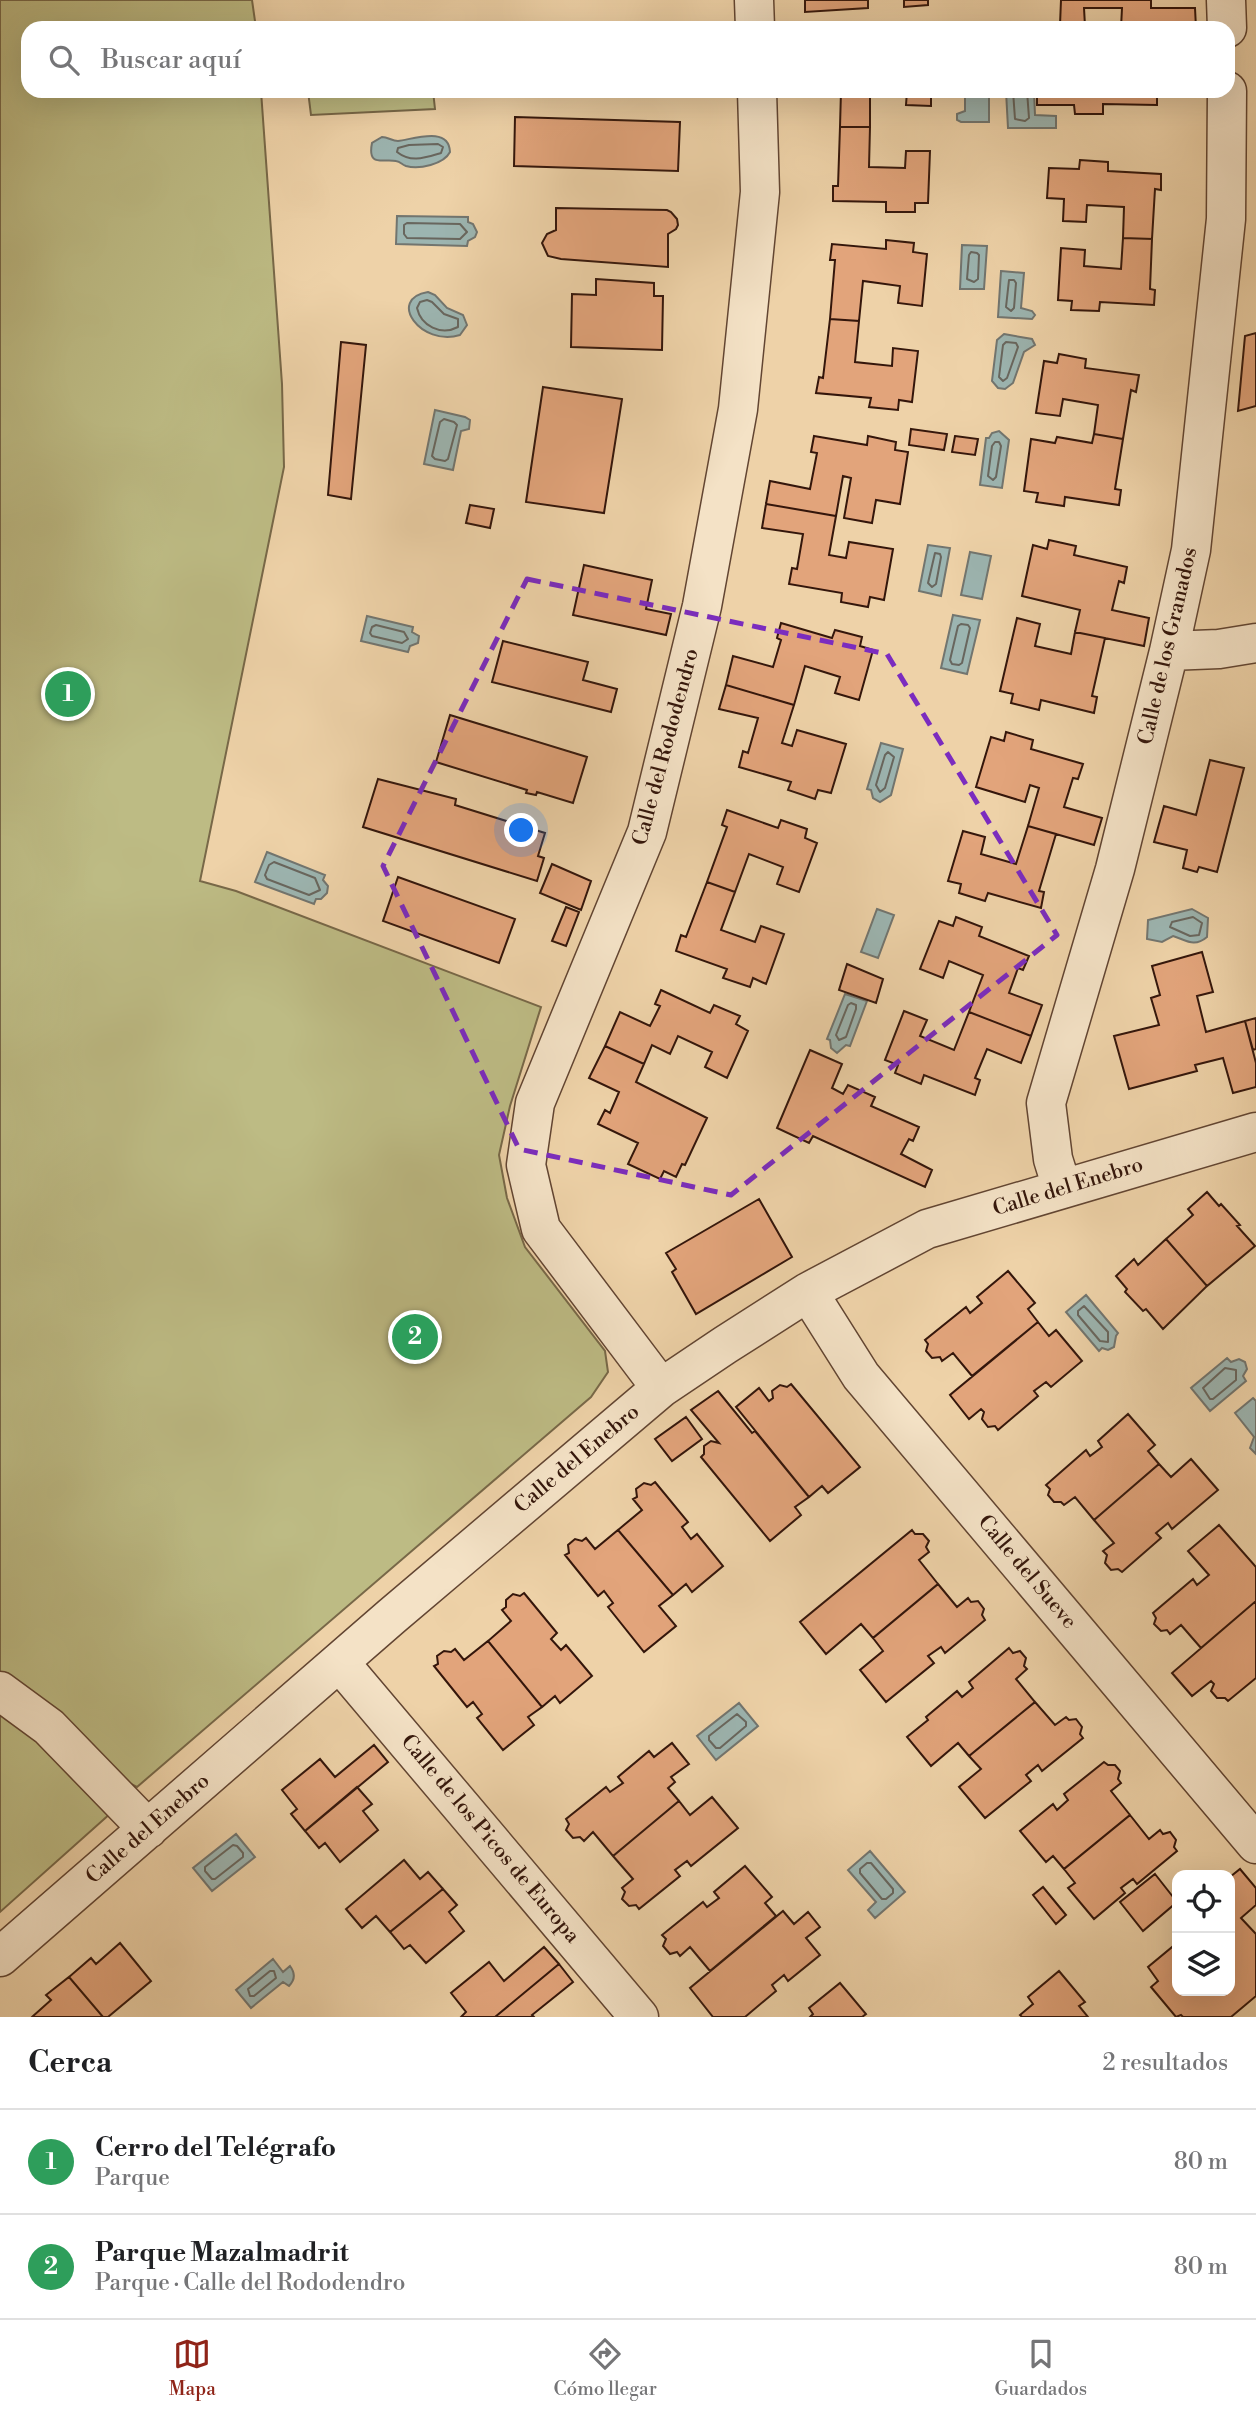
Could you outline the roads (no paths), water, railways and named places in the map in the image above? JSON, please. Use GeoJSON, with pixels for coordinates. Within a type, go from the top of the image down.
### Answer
{"type":"FeatureCollection","features":[{"type":"Feature","properties":{"kind":"street"},"geometry":{"type":"LineString","coordinates":[[754,0],[755,21]]}},
{"type":"Feature","properties":{"kind":"street"},"geometry":{"type":"LineString","coordinates":[[1226,0],[1227,21]]}},
{"type":"Feature","properties":{"kind":"street","name":"Calle del Rododendro"},"geometry":{"type":"LineString","coordinates":[[661,1388],[541,1229],[526,1165],[535,1103],[647,832],[702,606],[738,409],[760,192],[757,98]]}},
{"type":"Feature","properties":{"kind":"street","name":"Calle de los Granados"},"geometry":{"type":"LineString","coordinates":[[1062,1188],[1052,1159],[1046,1103],[1115,869],[1191,550],[1226,219],[1227,98]]}},
{"type":"Feature","properties":{"kind":"street"},"geometry":{"type":"LineString","coordinates":[[1169,651],[1219,649],[1256,643]]}},
{"type":"Feature","properties":{"kind":"street","name":"Calle del Enebro"},"geometry":{"type":"LineString","coordinates":[[0,1957],[661,1388],[808,1292],[927,1229],[1256,1132]]}},
{"type":"Feature","properties":{"kind":"street","name":"Calle del Sueve"},"geometry":{"type":"LineString","coordinates":[[808,1292],[861,1376],[1256,1844]]}},
{"type":"Feature","properties":{"kind":"street","name":"Calle de los Picos de Europa"},"geometry":{"type":"LineString","coordinates":[[340,1663],[639,2017]]}},
{"type":"Feature","properties":{"kind":"street"},"geometry":{"type":"LineString","coordinates":[[0,1691],[50,1727],[148,1829]]}},
{"type":"Feature","properties":{"kind":"water"},"geometry":{"type":"Polygon","coordinates":[[[965,98],[989,98],[989,122],[957,120],[957,114],[965,111],[965,98]]]}},
{"type":"Feature","properties":{"kind":"water"},"geometry":{"type":"Polygon","coordinates":[[[1006,98],[1034,98],[1035,115],[1056,116],[1056,128],[1008,128],[1006,98]]]}},
{"type":"Feature","properties":{"kind":"water"},"geometry":{"type":"Polygon","coordinates":[[[382,137],[398,141],[437,137],[444,139],[450,152],[437,163],[424,166],[411,167],[396,161],[374,159],[372,143],[382,137]]]}},
{"type":"Feature","properties":{"kind":"water"},"geometry":{"type":"Polygon","coordinates":[[[397,216],[468,217],[468,222],[473,224],[477,232],[467,246],[396,244],[397,216]]]}},
{"type":"Feature","properties":{"kind":"water"},"geometry":{"type":"Polygon","coordinates":[[[962,245],[987,246],[984,289],[960,289],[962,245]]]}},
{"type":"Feature","properties":{"kind":"water"},"geometry":{"type":"Polygon","coordinates":[[[1001,271],[1024,273],[1021,308],[1032,311],[1035,315],[1032,319],[998,317],[1001,271]]]}},
{"type":"Feature","properties":{"kind":"water"},"geometry":{"type":"Polygon","coordinates":[[[428,292],[435,295],[447,308],[463,315],[467,325],[460,335],[446,337],[433,334],[414,321],[409,312],[410,303],[416,296],[428,292]]]}},
{"type":"Feature","properties":{"kind":"water"},"geometry":{"type":"Polygon","coordinates":[[[1004,334],[1032,339],[1035,345],[1024,352],[1013,383],[1005,389],[998,388],[992,381],[997,340],[1004,334]]]}},
{"type":"Feature","properties":{"kind":"water"},"geometry":{"type":"Polygon","coordinates":[[[435,410],[470,420],[469,429],[461,431],[453,470],[424,464],[435,410]]]}},
{"type":"Feature","properties":{"kind":"water"},"geometry":{"type":"Polygon","coordinates":[[[999,431],[1009,440],[1002,488],[980,485],[986,438],[999,431]]]}},
{"type":"Feature","properties":{"kind":"water"},"geometry":{"type":"Polygon","coordinates":[[[928,545],[950,548],[941,596],[919,591],[928,545]]]}},
{"type":"Feature","properties":{"kind":"water"},"geometry":{"type":"Polygon","coordinates":[[[970,552],[991,556],[982,599],[961,595],[970,552]]]}},
{"type":"Feature","properties":{"kind":"water"},"geometry":{"type":"Polygon","coordinates":[[[953,615],[980,620],[967,674],[941,668],[953,615]]]}},
{"type":"Feature","properties":{"kind":"water"},"geometry":{"type":"Polygon","coordinates":[[[367,616],[413,627],[412,632],[419,636],[418,643],[410,646],[408,652],[361,641],[367,616]]]}},
{"type":"Feature","properties":{"kind":"water"},"geometry":{"type":"Polygon","coordinates":[[[881,743],[903,749],[891,795],[880,802],[873,798],[871,790],[867,789],[881,743]]]}},
{"type":"Feature","properties":{"kind":"water"},"geometry":{"type":"Polygon","coordinates":[[[267,852],[325,875],[323,880],[328,886],[327,893],[321,899],[316,899],[314,904],[255,882],[267,852]]]}},
{"type":"Feature","properties":{"kind":"water"},"geometry":{"type":"Polygon","coordinates":[[[877,909],[894,915],[878,958],[861,952],[877,909]]]}},
{"type":"Feature","properties":{"kind":"water"},"geometry":{"type":"Polygon","coordinates":[[[1192,909],[1208,918],[1207,937],[1198,942],[1173,936],[1162,942],[1147,939],[1148,920],[1192,909]]]}},
{"type":"Feature","properties":{"kind":"water"},"geometry":{"type":"Polygon","coordinates":[[[845,994],[867,1001],[850,1046],[846,1045],[837,1053],[827,1039],[845,994]]]}},
{"type":"Feature","properties":{"kind":"water"},"geometry":{"type":"Polygon","coordinates":[[[1086,1295],[1118,1333],[1114,1347],[1108,1350],[1102,1348],[1099,1351],[1066,1312],[1086,1295]]]}},
{"type":"Feature","properties":{"kind":"water"},"geometry":{"type":"Polygon","coordinates":[[[1227,1358],[1231,1362],[1239,1359],[1245,1362],[1247,1369],[1243,1376],[1246,1381],[1210,1411],[1191,1388],[1227,1358]]]}},
{"type":"Feature","properties":{"kind":"water"},"geometry":{"type":"Polygon","coordinates":[[[1253,1398],[1256,1401],[1256,1454],[1250,1448],[1254,1437],[1235,1413],[1253,1398]]]}},
{"type":"Feature","properties":{"kind":"water"},"geometry":{"type":"Polygon","coordinates":[[[739,1703],[758,1726],[716,1760],[697,1736],[739,1703]]]}},
{"type":"Feature","properties":{"kind":"water"},"geometry":{"type":"Polygon","coordinates":[[[236,1834],[255,1857],[212,1891],[193,1868],[236,1834]]]}},
{"type":"Feature","properties":{"kind":"water"},"geometry":{"type":"Polygon","coordinates":[[[870,1851],[905,1892],[875,1918],[868,1910],[876,1902],[848,1870],[870,1851]]]}},
{"type":"Feature","properties":{"kind":"water"},"geometry":{"type":"Polygon","coordinates":[[[273,1959],[283,1972],[290,1966],[294,1974],[293,1981],[289,1986],[283,1982],[251,2008],[236,1990],[273,1959]]]}},
{"type":"Feature","properties":{"kind":"place","name":"Cerro del Telégrafo"},"geometry":{"type":"Point","coordinates":[68,694]}},
{"type":"Feature","properties":{"kind":"place","name":"Parque Mazalmadrit"},"geometry":{"type":"Point","coordinates":[415,1337]}}]}
